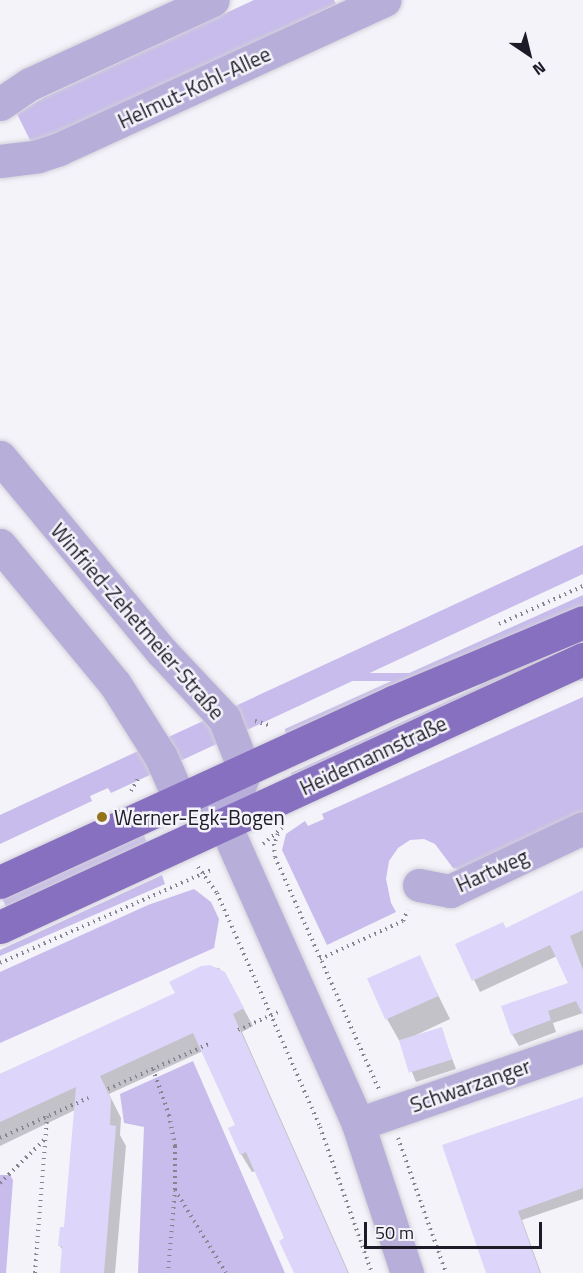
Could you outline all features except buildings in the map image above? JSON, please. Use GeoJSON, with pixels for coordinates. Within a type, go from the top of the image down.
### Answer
{"type":"FeatureCollection","features":[{"type":"Feature","properties":{"kind":"main road","name":"Heidemannstraße"},"geometry":{"type":"LineString","coordinates":[[0,882],[393,702],[583,622]]}},
{"type":"Feature","properties":{"kind":"main road","name":"Heidemannstraße"},"geometry":{"type":"LineString","coordinates":[[0,927],[583,659]]}},
{"type":"Feature","properties":{"kind":"street"},"geometry":{"type":"LineString","coordinates":[[0,104],[30,84],[213,0]]}},
{"type":"Feature","properties":{"kind":"street","name":"Helmut-Kohl-Allee"},"geometry":{"type":"LineString","coordinates":[[0,161],[38,156],[59,149],[384,0]]}},
{"type":"Feature","properties":{"kind":"street","name":"Winfried-Zehetmeier-Straße"},"geometry":{"type":"LineString","coordinates":[[0,457],[168,659],[218,709],[245,771]]}},
{"type":"Feature","properties":{"kind":"street"},"geometry":{"type":"LineString","coordinates":[[0,545],[121,692],[161,757],[180,800],[225,825],[358,1124],[407,1273]]}},
{"type":"Feature","properties":{"kind":"street"},"geometry":{"type":"LineString","coordinates":[[225,825],[245,771]]}},
{"type":"Feature","properties":{"kind":"street","name":"Hartweg"},"geometry":{"type":"LineString","coordinates":[[419,885],[450,891],[583,828]]}},
{"type":"Feature","properties":{"kind":"street","name":"Schwarzanger"},"geometry":{"type":"LineString","coordinates":[[358,1124],[583,1046]]}},
{"type":"Feature","properties":{"kind":"path"},"geometry":{"type":"LineString","coordinates":[[278,834],[274,844],[275,857],[390,1113],[446,1273]]}},
{"type":"Feature","properties":{"kind":"path"},"geometry":{"type":"LineString","coordinates":[[201,874],[218,893],[269,1016],[320,1127],[372,1273]]}},
{"type":"Feature","properties":{"kind":"path"},"geometry":{"type":"LineString","coordinates":[[321,959],[403,921],[419,885]]}},
{"type":"Feature","properties":{"kind":"path"},"geometry":{"type":"LineString","coordinates":[[238,1030],[303,1000]]}},
{"type":"Feature","properties":{"kind":"path"},"geometry":{"type":"LineString","coordinates":[[108,1089],[211,1043]]}},
{"type":"Feature","properties":{"kind":"path"},"geometry":{"type":"LineString","coordinates":[[153,1069],[171,1125],[175,1146],[175,1189],[168,1273]]}},
{"type":"Feature","properties":{"kind":"path"},"geometry":{"type":"LineString","coordinates":[[0,1138],[88,1098]]}},
{"type":"Feature","properties":{"kind":"path"},"geometry":{"type":"LineString","coordinates":[[35,1273],[46,1116]]}},
{"type":"Feature","properties":{"kind":"path"},"geometry":{"type":"LineString","coordinates":[[0,1183],[45,1139]]}},
{"type":"Feature","properties":{"kind":"path"},"geometry":{"type":"LineString","coordinates":[[175,1189],[226,1273]]}},
{"type":"Feature","properties":{"kind":"shaded area"},"geometry":{"type":"Polygon","coordinates":[[[254,0],[334,0],[336,4],[55,137],[31,142],[17,114],[43,98],[254,0]]]}},
{"type":"Feature","properties":{"kind":"shaded area"},"geometry":{"type":"Polygon","coordinates":[[[583,545],[583,574],[111,793],[108,788],[90,796],[92,801],[0,844],[0,815],[583,545]]]}},
{"type":"Feature","properties":{"kind":"shaded area"},"geometry":{"type":"Polygon","coordinates":[[[583,595],[583,606],[286,738],[285,729],[583,595]]]}},
{"type":"Feature","properties":{"kind":"shaded area"},"geometry":{"type":"Polygon","coordinates":[[[583,631],[583,645],[292,779],[291,773],[478,687],[498,668],[583,631]]]}},
{"type":"Feature","properties":{"kind":"shaded area"},"geometry":{"type":"Polygon","coordinates":[[[344,673],[583,673],[583,681],[344,681],[344,673]]]}},
{"type":"Feature","properties":{"kind":"shaded area"},"geometry":{"type":"Polygon","coordinates":[[[583,697],[583,814],[463,870],[453,868],[435,844],[424,839],[410,840],[398,848],[389,861],[386,879],[391,903],[396,912],[327,945],[282,850],[286,834],[305,821],[308,826],[324,819],[322,814],[583,697]]]}},
{"type":"Feature","properties":{"kind":"shaded area"},"geometry":{"type":"Polygon","coordinates":[[[141,829],[148,845],[6,908],[0,892],[141,829]]]}},
{"type":"Feature","properties":{"kind":"shaded area"},"geometry":{"type":"Polygon","coordinates":[[[162,875],[165,884],[0,956],[0,950],[162,875]]]}},
{"type":"Feature","properties":{"kind":"shaded area"},"geometry":{"type":"Polygon","coordinates":[[[194,889],[211,902],[219,919],[214,948],[0,1043],[0,972],[148,905],[194,889]]]}},
{"type":"Feature","properties":{"kind":"shaded area"},"geometry":{"type":"Polygon","coordinates":[[[193,1061],[285,1273],[138,1273],[144,1127],[124,1123],[120,1094],[193,1061]]]}},
{"type":"Feature","properties":{"kind":"shaded area"},"geometry":{"type":"Polygon","coordinates":[[[0,1175],[10,1175],[13,1180],[6,1273],[0,1273],[0,1175]]]}},
{"type":"Feature","properties":{"kind":"place","name":"Werner-Egk-Bogen"},"geometry":{"type":"Point","coordinates":[102,817]}}]}
